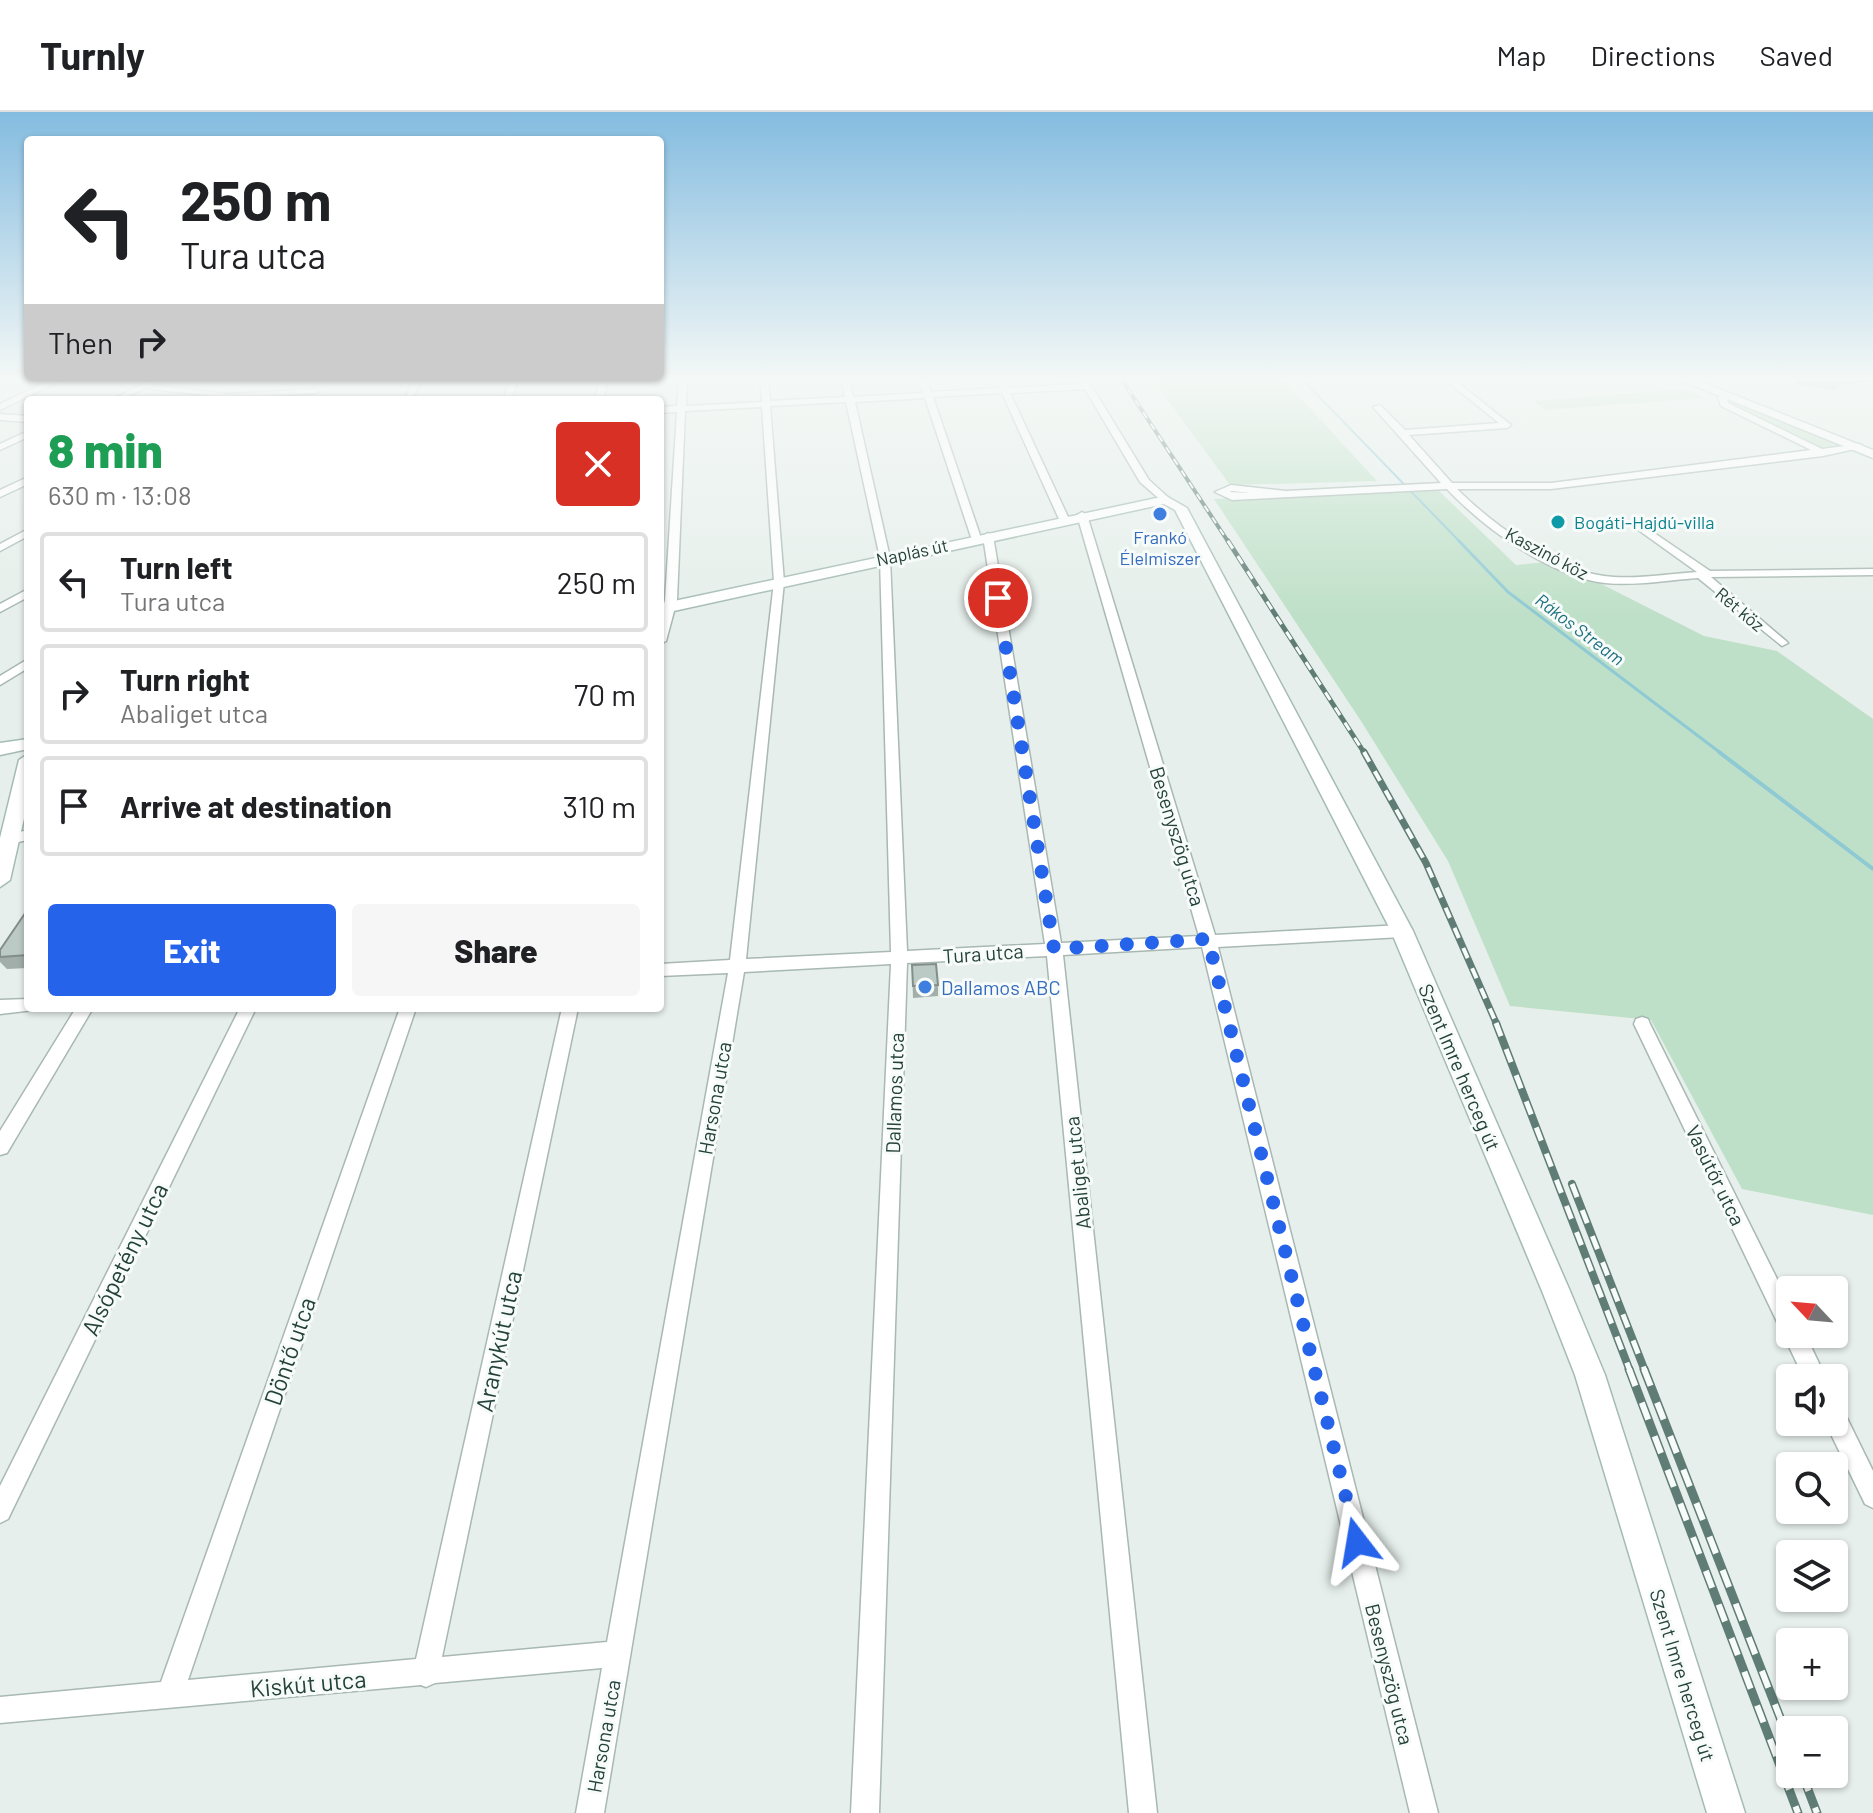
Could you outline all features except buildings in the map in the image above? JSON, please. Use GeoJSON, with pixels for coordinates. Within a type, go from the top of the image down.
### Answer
{"type":"FeatureCollection","features":[{"type":"Feature","properties":{"kind":"street"},"geometry":{"type":"LineString","coordinates":[[665,608],[677,456]]}},
{"type":"Feature","properties":{"kind":"street","name":"Harsona utca"},"geometry":{"type":"LineString","coordinates":[[590,1813],[737,966],[779,582],[770,456]]}},
{"type":"Feature","properties":{"kind":"street","name":"Dallamos utca"},"geometry":{"type":"LineString","coordinates":[[863,456],[885,558],[899,959],[865,1813]]}},
{"type":"Feature","properties":{"kind":"street","name":"Abaliget utca"},"geometry":{"type":"LineString","coordinates":[[951,456],[982,537],[1054,949],[1143,1813]]}},
{"type":"Feature","properties":{"kind":"street","name":"Besenyszög utca"},"geometry":{"type":"LineString","coordinates":[[1040,456],[1073,517],[1208,939],[1424,1813]]}},
{"type":"Feature","properties":{"kind":"street","name":"Szent Imre herceg út"},"geometry":{"type":"LineString","coordinates":[[1130,456],[1145,482],[1180,508],[1199,538],[1402,931],[1590,1375],[1726,1813]]}},
{"type":"Feature","properties":{"kind":"street","name":"Kaszinó köz"},"geometry":{"type":"LineString","coordinates":[[1424,456],[1449,486],[1510,535],[1587,576],[1607,580],[1704,574],[1873,572]]}},
{"type":"Feature","properties":{"kind":"street"},"geometry":{"type":"LineString","coordinates":[[1287,494],[1231,488],[1220,492],[1232,497],[1287,494],[1393,487],[1419,486],[1566,485],[1796,456]]}},
{"type":"Feature","properties":{"kind":"street"},"geometry":{"type":"LineString","coordinates":[[0,494],[24,482]]}},
{"type":"Feature","properties":{"kind":"street","name":"Naplás út"},"geometry":{"type":"LineString","coordinates":[[665,608],[1073,517],[1166,500]]}},
{"type":"Feature","properties":{"kind":"street"},"geometry":{"type":"LineString","coordinates":[[1641,527],[1704,574]]}},
{"type":"Feature","properties":{"kind":"street"},"geometry":{"type":"LineString","coordinates":[[0,548],[24,534]]}},
{"type":"Feature","properties":{"kind":"street","name":"Rét köz"},"geometry":{"type":"LineString","coordinates":[[1704,574],[1782,643]]}},
{"type":"Feature","properties":{"kind":"street"},"geometry":{"type":"LineString","coordinates":[[0,609],[24,595]]}},
{"type":"Feature","properties":{"kind":"street"},"geometry":{"type":"LineString","coordinates":[[0,598],[24,602]]}},
{"type":"Feature","properties":{"kind":"street"},"geometry":{"type":"LineString","coordinates":[[0,681],[24,666]]}},
{"type":"Feature","properties":{"kind":"street"},"geometry":{"type":"LineString","coordinates":[[0,749],[24,745]]}},
{"type":"Feature","properties":{"kind":"street"},"geometry":{"type":"LineString","coordinates":[[0,880],[24,776]]}},
{"type":"Feature","properties":{"kind":"street"},"geometry":{"type":"LineString","coordinates":[[8,839],[24,836]]}},
{"type":"Feature","properties":{"kind":"street","name":"Tura utca"},"geometry":{"type":"LineString","coordinates":[[664,970],[1402,931]]}},
{"type":"Feature","properties":{"kind":"street"},"geometry":{"type":"LineString","coordinates":[[0,1007],[24,1005]]}},
{"type":"Feature","properties":{"kind":"street"},"geometry":{"type":"LineString","coordinates":[[0,1147],[83,1012]]}},
{"type":"Feature","properties":{"kind":"street","name":"Alsópetény utca"},"geometry":{"type":"LineString","coordinates":[[0,1511],[246,1012]]}},
{"type":"Feature","properties":{"kind":"street","name":"Döntő utca"},"geometry":{"type":"LineString","coordinates":[[170,1695],[407,1012]]}},
{"type":"Feature","properties":{"kind":"street","name":"Aranykút utca"},"geometry":{"type":"LineString","coordinates":[[426,1674],[569,1012]]}},
{"type":"Feature","properties":{"kind":"street","name":"Vasútőr utca"},"geometry":{"type":"LineString","coordinates":[[1642,1024],[1776,1298]]}},
{"type":"Feature","properties":{"kind":"street"},"geometry":{"type":"LineString","coordinates":[[1844,1436],[1873,1496]]}},
{"type":"Feature","properties":{"kind":"street","name":"Kiskút utca"},"geometry":{"type":"LineString","coordinates":[[0,1710],[426,1674],[616,1654]]}},
{"type":"Feature","properties":{"kind":"green space"},"geometry":{"type":"Polygon","coordinates":[[[1209,456],[1354,456],[1377,481],[1230,485],[1209,456]]]}},
{"type":"Feature","properties":{"kind":"green space"},"geometry":{"type":"Polygon","coordinates":[[[1436,488],[1516,565],[1556,561],[1704,636],[1777,651],[1873,719],[1873,1215],[1742,1189],[1651,1020],[1510,1006],[1448,861],[1361,721],[1214,499],[1436,488]]]}},
{"type":"Feature","properties":{"kind":"waterway","name":"Rákos Stream"},"geometry":{"type":"LineString","coordinates":[[1377,456],[1461,543]]}},
{"type":"Feature","properties":{"kind":"waterway","name":"Rákos Stream"},"geometry":{"type":"LineString","coordinates":[[1459,541],[1508,592],[1722,754]]}},
{"type":"Feature","properties":{"kind":"waterway","name":"Rákos Stream"},"geometry":{"type":"LineString","coordinates":[[1719,752],[1873,869]]}},
{"type":"Feature","properties":{"kind":"railway"},"geometry":{"type":"LineString","coordinates":[[1172,456],[1229,543]]}},
{"type":"Feature","properties":{"kind":"railway"},"geometry":{"type":"LineString","coordinates":[[1228,541],[1365,754]]}},
{"type":"Feature","properties":{"kind":"railway"},"geometry":{"type":"LineString","coordinates":[[1364,752],[1426,863],[1497,1025]]}},
{"type":"Feature","properties":{"kind":"railway"},"geometry":{"type":"LineString","coordinates":[[1496,1023],[1630,1371]]}},
{"type":"Feature","properties":{"kind":"railway"},"geometry":{"type":"LineString","coordinates":[[1572,1184],[1645,1371]]}},
{"type":"Feature","properties":{"kind":"railway"},"geometry":{"type":"LineString","coordinates":[[1629,1369],[1798,1813]]}},
{"type":"Feature","properties":{"kind":"railway"},"geometry":{"type":"LineString","coordinates":[[1644,1369],[1779,1716]]}},
{"type":"Feature","properties":{"kind":"railway"},"geometry":{"type":"LineString","coordinates":[[1807,1788],[1817,1813]]}},
{"type":"Feature","properties":{"kind":"place","name":"Frankó Élelmiszer"},"geometry":{"type":"Point","coordinates":[1160,514]}},
{"type":"Feature","properties":{"kind":"place","name":"Bogáti-Hajdú-villa"},"geometry":{"type":"Point","coordinates":[1558,522]}},
{"type":"Feature","properties":{"kind":"place","name":"Dallamos ABC"},"geometry":{"type":"Point","coordinates":[925,987]}},
{"type":"Feature","properties":{"kind":"route"},"geometry":{"type":"LineString","coordinates":[[998,598],[1054,949],[1208,939],[1357,1542]]}}]}
